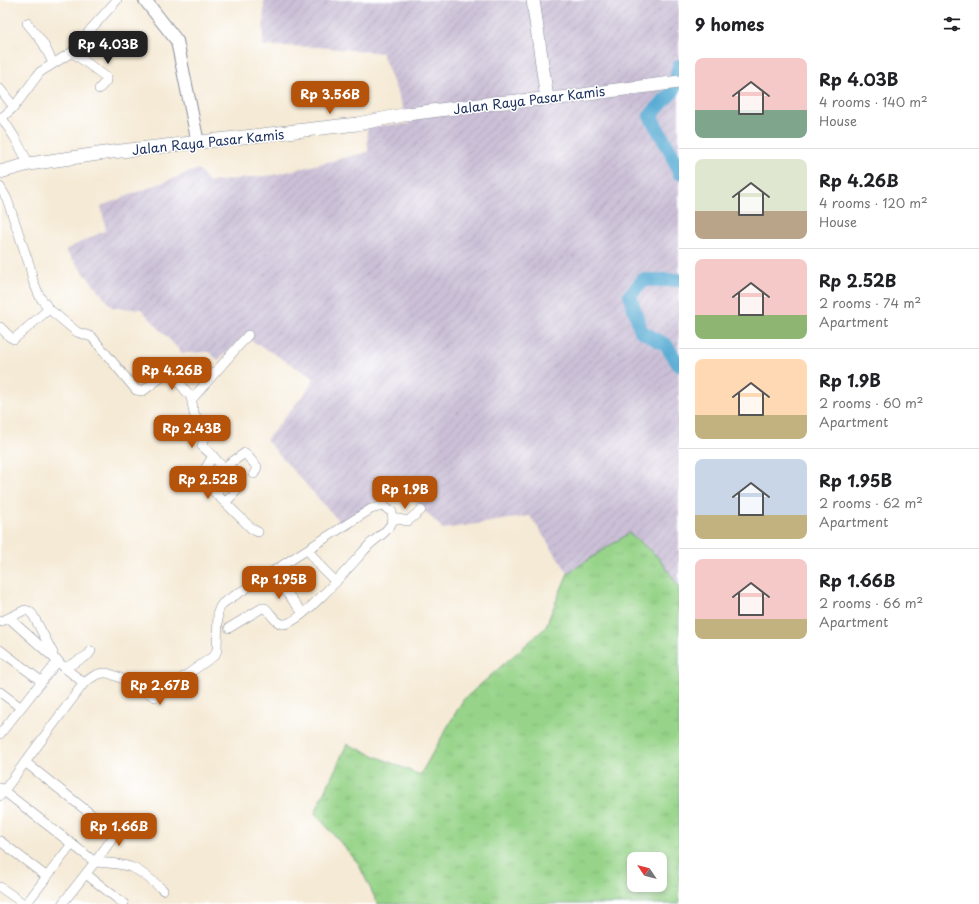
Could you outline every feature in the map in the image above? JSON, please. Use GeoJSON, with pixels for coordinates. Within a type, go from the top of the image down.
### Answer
{"type":"FeatureCollection","features":[{"type":"Feature","properties":{"kind":"main road"},"geometry":{"type":"LineString","coordinates":[[533,0],[547,99]]}},
{"type":"Feature","properties":{"kind":"main road","name":"Jalan Raya Pasar Kamis"},"geometry":{"type":"LineString","coordinates":[[0,172],[29,164],[112,152],[357,124],[408,114],[494,103],[569,97],[673,83]]}},
{"type":"Feature","properties":{"kind":"street"},"geometry":{"type":"LineString","coordinates":[[29,164],[15,138],[1,118],[14,107],[36,76],[45,68],[77,48],[90,30],[117,0]]}},
{"type":"Feature","properties":{"kind":"street"},"geometry":{"type":"LineString","coordinates":[[145,0],[177,41],[198,143]]}},
{"type":"Feature","properties":{"kind":"street"},"geometry":{"type":"LineString","coordinates":[[27,23],[43,42],[53,63]]}},
{"type":"Feature","properties":{"kind":"street"},"geometry":{"type":"LineString","coordinates":[[72,52],[106,77],[106,81],[99,89]]}},
{"type":"Feature","properties":{"kind":"street"},"geometry":{"type":"LineString","coordinates":[[0,89],[14,107]]}},
{"type":"Feature","properties":{"kind":"street"},"geometry":{"type":"LineString","coordinates":[[0,187],[7,199],[35,286],[40,297],[49,309],[77,332],[92,337],[136,390],[143,391],[163,376],[167,375],[176,379],[192,399],[194,414],[207,431],[202,446],[213,456],[240,487],[226,502]]}},
{"type":"Feature","properties":{"kind":"street"},"geometry":{"type":"LineString","coordinates":[[0,327],[14,339],[49,309]]}},
{"type":"Feature","properties":{"kind":"street"},"geometry":{"type":"LineString","coordinates":[[192,399],[248,335]]}},
{"type":"Feature","properties":{"kind":"street"},"geometry":{"type":"LineString","coordinates":[[223,468],[246,453],[257,467],[254,474]]}},
{"type":"Feature","properties":{"kind":"street"},"geometry":{"type":"LineString","coordinates":[[213,456],[202,472],[201,478],[252,529],[258,532]]}},
{"type":"Feature","properties":{"kind":"street"},"geometry":{"type":"LineString","coordinates":[[163,890],[137,868],[127,865],[95,862],[1,791],[26,762],[84,683],[99,674],[110,673],[155,697],[215,655],[217,650],[218,612],[220,605],[371,509],[380,506],[387,508],[392,512],[392,523],[388,528],[370,544],[336,582],[293,621],[283,624],[272,617],[265,608],[262,608],[229,628]]}},
{"type":"Feature","properties":{"kind":"street"},"geometry":{"type":"LineString","coordinates":[[393,518],[408,521],[421,510]]}},
{"type":"Feature","properties":{"kind":"street"},"geometry":{"type":"LineString","coordinates":[[308,550],[321,567],[336,582]]}},
{"type":"Feature","properties":{"kind":"street"},"geometry":{"type":"LineString","coordinates":[[271,573],[303,613]]}},
{"type":"Feature","properties":{"kind":"street"},"geometry":{"type":"LineString","coordinates":[[0,622],[25,610],[31,613],[57,660]]}},
{"type":"Feature","properties":{"kind":"street"},"geometry":{"type":"LineString","coordinates":[[9,618],[84,683]]}},
{"type":"Feature","properties":{"kind":"street"},"geometry":{"type":"LineString","coordinates":[[0,650],[41,681]]}},
{"type":"Feature","properties":{"kind":"street"},"geometry":{"type":"LineString","coordinates":[[65,668],[88,655],[91,651]]}},
{"type":"Feature","properties":{"kind":"street"},"geometry":{"type":"LineString","coordinates":[[0,734],[57,660]]}},
{"type":"Feature","properties":{"kind":"street"},"geometry":{"type":"LineString","coordinates":[[0,692],[20,707]]}},
{"type":"Feature","properties":{"kind":"street"},"geometry":{"type":"LineString","coordinates":[[26,762],[113,833],[112,839],[67,902]]}},
{"type":"Feature","properties":{"kind":"street"},"geometry":{"type":"LineString","coordinates":[[0,841],[47,877]]}},
{"type":"Feature","properties":{"kind":"street"},"geometry":{"type":"LineString","coordinates":[[0,887],[25,904],[72,844]]}},
{"type":"Feature","properties":{"kind":"street"},"geometry":{"type":"LineString","coordinates":[[86,874],[124,904]]}},
{"type":"Feature","properties":{"kind":"shaded area"},"geometry":{"type":"Polygon","coordinates":[[[264,0],[679,0],[679,587],[659,558],[629,533],[568,573],[530,516],[443,529],[395,481],[346,529],[266,440],[306,392],[314,378],[244,336],[218,360],[209,352],[182,353],[141,309],[113,308],[65,250],[106,230],[101,206],[198,169],[209,182],[274,175],[368,152],[367,126],[409,124],[382,53],[318,47],[263,46],[264,0]]]}},
{"type":"Feature","properties":{"kind":"green space"},"geometry":{"type":"Polygon","coordinates":[[[629,533],[659,558],[679,587],[679,904],[378,904],[358,863],[315,813],[347,744],[420,775],[463,700],[545,628],[568,573],[629,533]]]}},
{"type":"Feature","properties":{"kind":"waterway"},"geometry":{"type":"LineString","coordinates":[[679,66],[673,91],[650,116],[672,154],[679,173]]}},
{"type":"Feature","properties":{"kind":"waterway"},"geometry":{"type":"LineString","coordinates":[[679,280],[643,280],[630,295],[641,331],[666,345],[679,365]]}}]}
